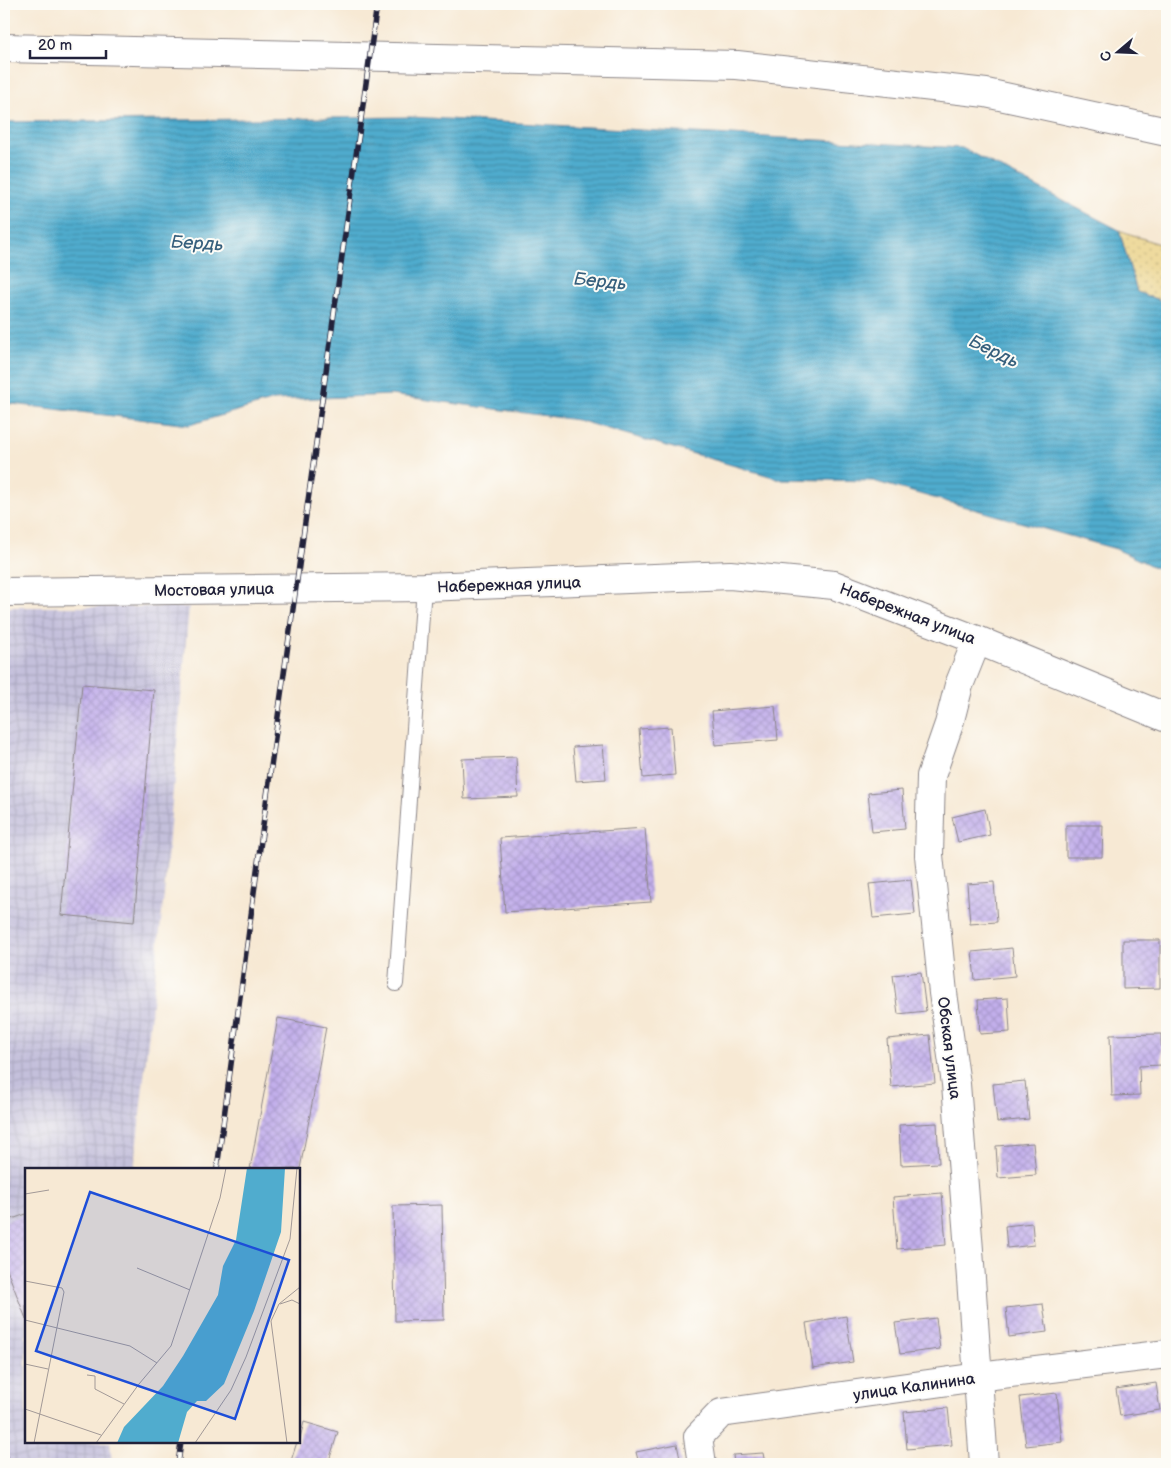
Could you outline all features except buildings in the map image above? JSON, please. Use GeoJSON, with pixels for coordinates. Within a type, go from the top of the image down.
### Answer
{"type":"FeatureCollection","features":[{"type":"Feature","properties":{"kind":"street"},"geometry":{"type":"LineString","coordinates":[[4,48],[737,65],[986,93],[1167,132]]}},
{"type":"Feature","properties":{"kind":"street","name":"Набережная улица"},"geometry":{"type":"LineString","coordinates":[[424,587],[730,575],[834,584],[1167,718]]}},
{"type":"Feature","properties":{"kind":"street","name":"Мостовая улица"},"geometry":{"type":"LineString","coordinates":[[4,592],[424,587]]}},
{"type":"Feature","properties":{"kind":"street","name":"Обская улица"},"geometry":{"type":"LineString","coordinates":[[977,640],[959,685],[949,724],[931,776],[929,855],[943,994],[956,1084],[984,1464]]}},
{"type":"Feature","properties":{"kind":"street","name":"улица Калинина"},"geometry":{"type":"LineString","coordinates":[[702,1464],[698,1437],[721,1413],[978,1377],[1167,1354]]}},
{"type":"Feature","properties":{"kind":"lane"},"geometry":{"type":"LineString","coordinates":[[396,984],[424,587]]}},
{"type":"Feature","properties":{"kind":"shaded area"},"geometry":{"type":"Polygon","coordinates":[[[189,607],[164,894],[134,1168],[25,1168],[25,1443],[110,1443],[112,1464],[4,1464],[4,608],[189,607]]]}},
{"type":"Feature","properties":{"kind":"sand"},"geometry":{"type":"Polygon","coordinates":[[[1119,230],[1167,247],[1167,303],[1137,292],[1119,230]]]}},
{"type":"Feature","properties":{"kind":"water","name":"Бердь"},"geometry":{"type":"Polygon","coordinates":[[[411,117],[962,148],[1119,230],[1137,292],[1167,303],[1167,573],[1116,549],[873,481],[780,479],[577,420],[391,395],[274,400],[189,425],[4,403],[4,122],[411,117]]]}},
{"type":"Feature","properties":{"kind":"railway"},"geometry":{"type":"LineString","coordinates":[[217,1168],[377,4]]}},
{"type":"Feature","properties":{"kind":"railway"},"geometry":{"type":"LineString","coordinates":[[178,1464],[181,1443]]}},
{"type":"Feature","properties":{"kind":"railway"},"geometry":{"type":"LineString","coordinates":[[4,1455],[8,1464]]}}]}
